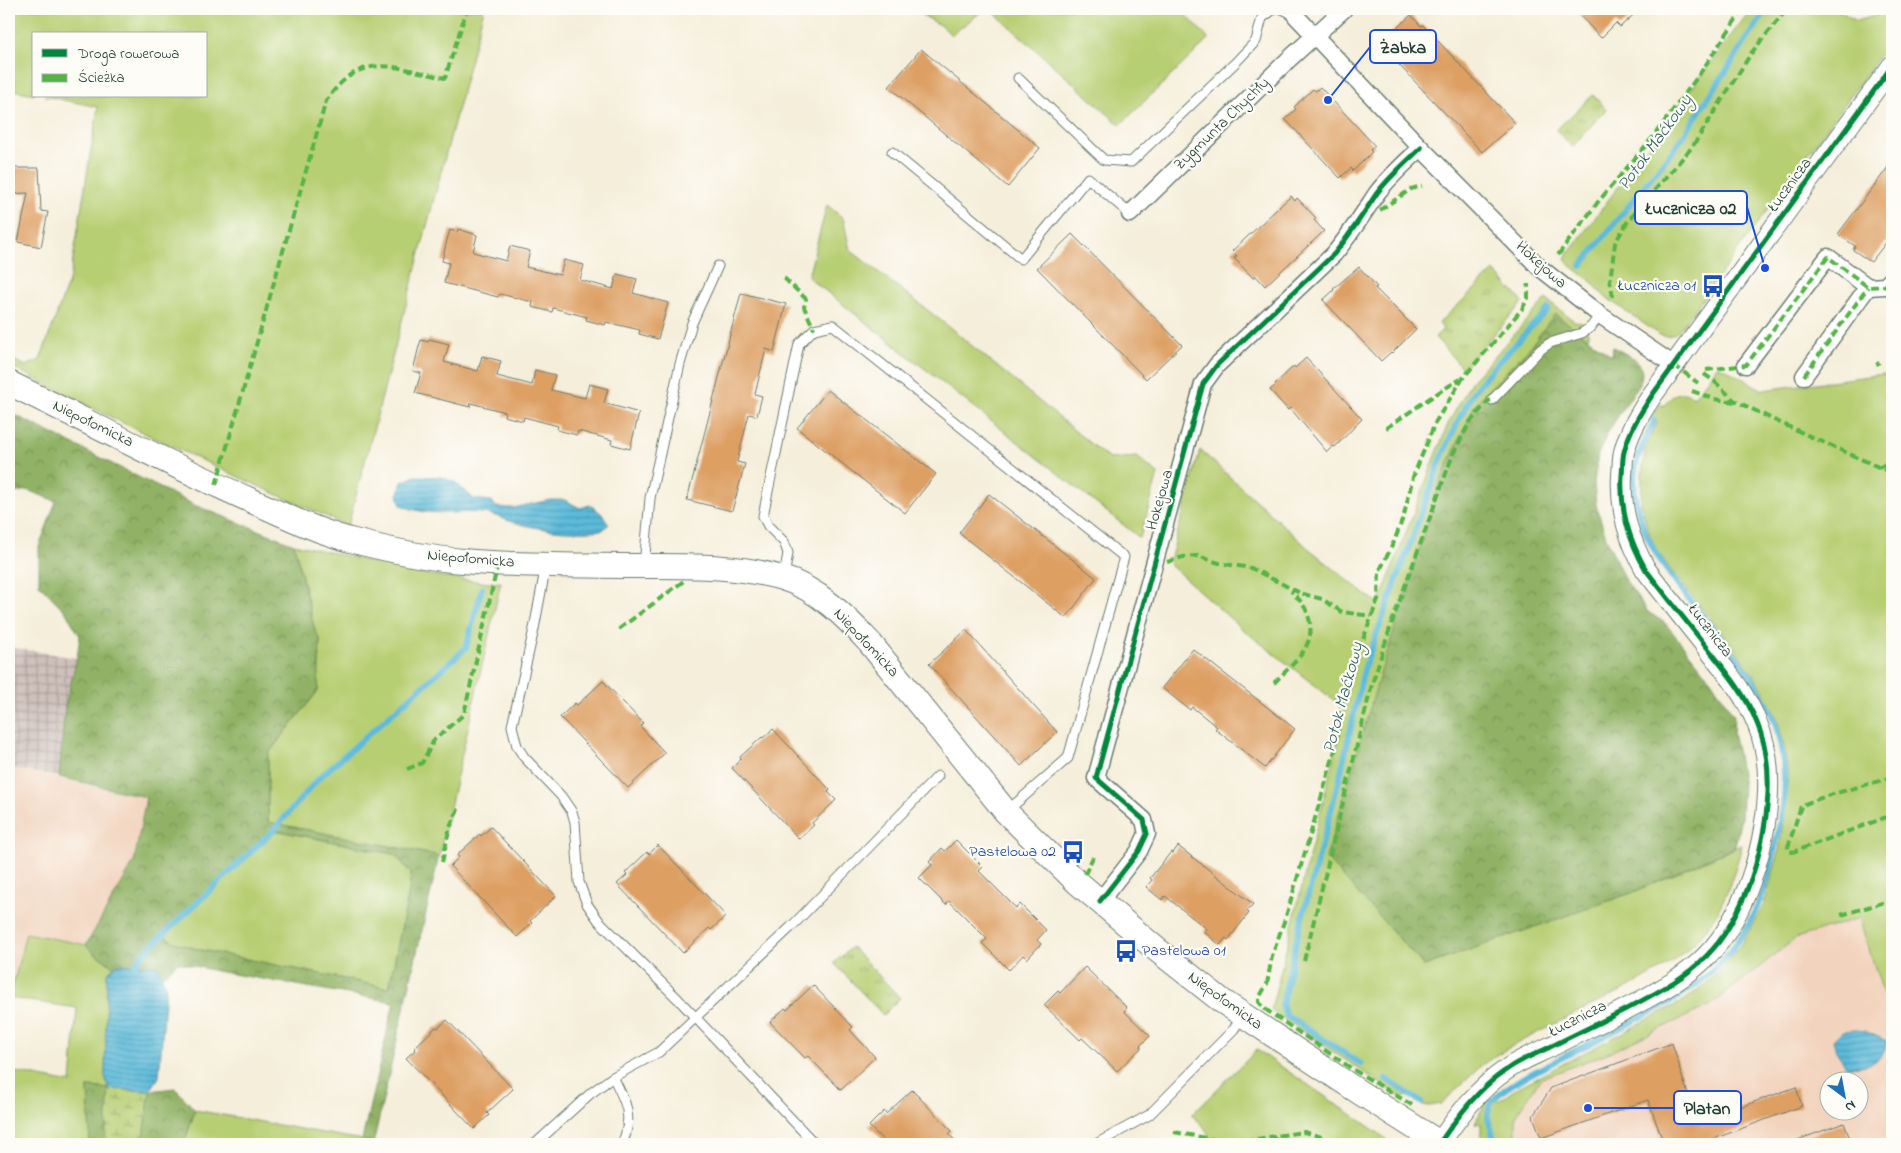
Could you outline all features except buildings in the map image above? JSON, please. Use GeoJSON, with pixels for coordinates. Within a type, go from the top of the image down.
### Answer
{"type":"FeatureCollection","features":[{"type":"Feature","properties":{"kind":"main road","name":"Niepołomicka"},"geometry":{"type":"LineString","coordinates":[[9,383],[216,485],[319,530],[351,541],[470,562],[695,567],[754,572],[784,578],[809,590],[830,605],[857,629],[1006,812],[1064,870],[1156,949],[1243,1015],[1440,1144]]}},
{"type":"Feature","properties":{"kind":"street","name":"Zygmunta Chychły"},"geometry":{"type":"LineString","coordinates":[[1130,214],[1344,9]]}},
{"type":"Feature","properties":{"kind":"street","name":"Hokejowa"},"geometry":{"type":"LineString","coordinates":[[1288,12],[1314,36],[1421,148],[1540,267],[1600,315],[1674,365]]}},
{"type":"Feature","properties":{"kind":"street","name":"Łucznicza"},"geometry":{"type":"LineString","coordinates":[[1440,1144],[1456,1118],[1483,1088],[1507,1068],[1651,996],[1675,982],[1695,967],[1707,955],[1729,926],[1744,897],[1753,871],[1764,825],[1767,803],[1765,748],[1758,724],[1742,691],[1646,570],[1634,548],[1625,521],[1621,496],[1624,453],[1637,418],[1892,66]]}},
{"type":"Feature","properties":{"kind":"street","name":"Hokejowa"},"geometry":{"type":"LineString","coordinates":[[1100,901],[1139,851],[1147,834],[1144,820],[1096,778],[1203,384],[1217,365],[1334,254],[1351,234],[1378,192],[1394,173],[1421,148]]}},
{"type":"Feature","properties":{"kind":"street"},"geometry":{"type":"LineString","coordinates":[[1746,365],[1828,257],[1868,287],[1885,286],[1892,279]]}},
{"type":"Feature","properties":{"kind":"street"},"geometry":{"type":"LineString","coordinates":[[1804,376],[1868,287]]}},
{"type":"Feature","properties":{"kind":"lane"},"geometry":{"type":"LineString","coordinates":[[1018,78],[1104,160],[1131,162],[1256,41],[1262,18],[1274,9]]}},
{"type":"Feature","properties":{"kind":"lane"},"geometry":{"type":"LineString","coordinates":[[892,152],[1021,259],[1088,178],[1130,214]]}},
{"type":"Feature","properties":{"kind":"lane"},"geometry":{"type":"LineString","coordinates":[[644,566],[650,498],[680,364],[692,323],[718,266]]}},
{"type":"Feature","properties":{"kind":"lane"},"geometry":{"type":"LineString","coordinates":[[1492,400],[1540,350],[1550,343],[1582,333],[1591,327],[1600,315]]}},
{"type":"Feature","properties":{"kind":"lane"},"geometry":{"type":"LineString","coordinates":[[784,578],[788,552],[784,542],[768,526],[763,516],[799,344],[814,329],[833,325],[1124,557],[1068,758],[1006,812]]}},
{"type":"Feature","properties":{"kind":"lane"},"geometry":{"type":"LineString","coordinates":[[546,564],[534,629],[512,726],[513,737],[524,757],[561,796],[572,812],[575,822],[579,882],[583,894],[593,913],[815,1144]]}},
{"type":"Feature","properties":{"kind":"lane"},"geometry":{"type":"LineString","coordinates":[[534,1144],[591,1093],[613,1077],[659,1052],[793,925],[938,776]]}},
{"type":"Feature","properties":{"kind":"lane"},"geometry":{"type":"LineString","coordinates":[[1096,1144],[1149,1115],[1234,1029],[1243,1015]]}},
{"type":"Feature","properties":{"kind":"lane"},"geometry":{"type":"LineString","coordinates":[[613,1077],[625,1099],[629,1119],[627,1133],[622,1144]]}},
{"type":"Feature","properties":{"kind":"shaded area"},"geometry":{"type":"Polygon","coordinates":[[[9,647],[77,658],[65,707],[59,777],[9,768],[9,647]]]}},
{"type":"Feature","properties":{"kind":"shaded area"},"geometry":{"type":"Polygon","coordinates":[[[9,768],[146,797],[134,862],[86,945],[26,933],[10,998],[9,997],[9,768]]]}},
{"type":"Feature","properties":{"kind":"shaded area"},"geometry":{"type":"Polygon","coordinates":[[[1859,918],[1892,1025],[1892,1138],[1872,1144],[1516,1144],[1516,1116],[1540,1079],[1610,1052],[1711,1005],[1796,938],[1859,918]]]}},
{"type":"Feature","properties":{"kind":"green space"},"geometry":{"type":"Polygon","coordinates":[[[9,9],[484,9],[348,526],[134,428],[9,365],[9,358],[26,366],[40,360],[70,278],[98,107],[55,98],[208,98],[208,32],[32,32],[32,94],[9,89],[9,9]]]}},
{"type":"Feature","properties":{"kind":"green space"},"geometry":{"type":"Polygon","coordinates":[[[912,9],[985,9],[951,35],[943,27],[912,9]]]}},
{"type":"Feature","properties":{"kind":"green space"},"geometry":{"type":"Polygon","coordinates":[[[990,9],[1180,9],[1209,39],[1120,125],[990,9]]]}},
{"type":"Feature","properties":{"kind":"green space"},"geometry":{"type":"Polygon","coordinates":[[[1751,9],[1836,9],[1857,21],[1878,15],[1883,9],[1892,9],[1892,39],[1682,327],[1672,335],[1660,335],[1604,296],[1593,283],[1570,265],[1565,258],[1751,9]]]}},
{"type":"Feature","properties":{"kind":"green space"},"geometry":{"type":"Polygon","coordinates":[[[1593,95],[1606,109],[1572,147],[1556,130],[1593,95]]]}},
{"type":"Feature","properties":{"kind":"green space"},"geometry":{"type":"Polygon","coordinates":[[[827,205],[843,218],[850,250],[948,326],[1109,459],[1137,457],[1158,474],[1140,538],[808,277],[827,205]]]}},
{"type":"Feature","properties":{"kind":"green space"},"geometry":{"type":"Polygon","coordinates":[[[1494,271],[1523,302],[1463,369],[1435,337],[1443,329],[1439,323],[1494,271]]]}},
{"type":"Feature","properties":{"kind":"green space"},"geometry":{"type":"Polygon","coordinates":[[[1546,299],[1574,321],[1582,322],[1588,333],[1588,338],[1555,314],[1530,347],[1476,403],[1440,482],[1359,748],[1424,966],[1631,893],[1742,845],[1735,870],[1720,907],[1706,930],[1688,949],[1646,978],[1496,1055],[1483,1064],[1441,1104],[1429,1106],[1407,1096],[1402,1098],[1271,1010],[1337,745],[1344,708],[1241,628],[1169,564],[1200,450],[1307,547],[1366,595],[1379,603],[1448,424],[1471,382],[1546,299]]]}},
{"type":"Feature","properties":{"kind":"green space"},"geometry":{"type":"Polygon","coordinates":[[[1555,314],[1612,356],[1613,347],[1636,360],[1641,369],[1640,383],[1609,430],[1598,454],[1594,482],[1596,505],[1607,540],[1624,578],[1648,612],[1665,623],[1712,681],[1734,716],[1733,734],[1743,785],[1741,817],[1735,847],[1631,893],[1424,966],[1326,858],[1375,691],[1440,482],[1476,403],[1530,347],[1555,314]]]}},
{"type":"Feature","properties":{"kind":"green space"},"geometry":{"type":"Polygon","coordinates":[[[1718,365],[1763,390],[1892,373],[1892,1021],[1859,918],[1796,938],[1711,1005],[1610,1052],[1540,1079],[1516,1116],[1516,1144],[1485,1144],[1481,1134],[1481,1124],[1475,1123],[1485,1103],[1492,1097],[1499,1101],[1517,1088],[1685,1000],[1715,976],[1742,943],[1764,904],[1779,852],[1788,777],[1784,745],[1777,718],[1761,686],[1736,650],[1672,572],[1655,547],[1641,504],[1645,449],[1657,423],[1651,419],[1661,404],[1664,406],[1674,395],[1684,393],[1694,397],[1718,365]]]}},
{"type":"Feature","properties":{"kind":"green space"},"geometry":{"type":"Polygon","coordinates":[[[9,412],[194,505],[294,544],[315,631],[320,639],[318,691],[268,754],[268,822],[439,856],[373,1144],[362,1140],[394,1002],[216,971],[178,962],[162,977],[157,966],[118,964],[114,967],[86,945],[134,862],[146,797],[59,777],[65,707],[77,658],[80,636],[65,611],[39,584],[39,547],[56,501],[27,490],[9,494],[9,412]],[[274,830],[163,935],[174,942],[197,949],[389,988],[411,873],[394,854],[274,830]]]}},
{"type":"Feature","properties":{"kind":"green space"},"geometry":{"type":"Polygon","coordinates":[[[294,544],[419,573],[488,583],[501,582],[439,856],[268,822],[268,754],[318,691],[320,639],[315,631],[294,544]]]}},
{"type":"Feature","properties":{"kind":"green space"},"geometry":{"type":"Polygon","coordinates":[[[274,830],[394,854],[411,873],[389,988],[197,949],[174,942],[163,935],[274,830]]]}},
{"type":"Feature","properties":{"kind":"green space"},"geometry":{"type":"Polygon","coordinates":[[[26,933],[86,945],[114,967],[107,973],[105,1076],[109,1089],[88,1087],[90,1144],[9,1144],[9,1071],[71,1083],[77,1008],[10,998],[26,933]]]}},
{"type":"Feature","properties":{"kind":"green space"},"geometry":{"type":"Polygon","coordinates":[[[852,947],[900,998],[883,1015],[834,963],[852,947]]]}},
{"type":"Feature","properties":{"kind":"green space"},"geometry":{"type":"Polygon","coordinates":[[[1257,1050],[1380,1134],[1391,1144],[1211,1144],[1209,1135],[1191,1115],[1257,1050]]]}},
{"type":"Feature","properties":{"kind":"green space"},"geometry":{"type":"Polygon","coordinates":[[[88,1087],[109,1089],[105,1144],[90,1144],[88,1087]]]}},
{"type":"Feature","properties":{"kind":"green space"},"geometry":{"type":"Polygon","coordinates":[[[175,1088],[195,1110],[184,1144],[143,1144],[150,1091],[175,1088]]]}},
{"type":"Feature","properties":{"kind":"green space"},"geometry":{"type":"Polygon","coordinates":[[[109,1089],[150,1091],[143,1144],[105,1144],[109,1089]]]}},
{"type":"Feature","properties":{"kind":"green space"},"geometry":{"type":"Polygon","coordinates":[[[195,1110],[362,1140],[373,1144],[184,1144],[195,1110]]]}},
{"type":"Feature","properties":{"kind":"water"},"geometry":{"type":"Polygon","coordinates":[[[415,476],[441,477],[455,482],[474,499],[492,501],[496,507],[513,508],[550,500],[565,500],[580,508],[590,505],[601,513],[609,524],[603,530],[562,531],[516,523],[484,513],[431,512],[411,509],[401,505],[398,495],[402,482],[415,476]]]}},
{"type":"Feature","properties":{"kind":"water"},"geometry":{"type":"Polygon","coordinates":[[[118,964],[158,966],[166,988],[159,1077],[150,1091],[109,1089],[105,1076],[107,973],[118,964]]]}},
{"type":"Feature","properties":{"kind":"water"},"geometry":{"type":"Polygon","coordinates":[[[1842,1031],[1865,1031],[1887,1041],[1878,1059],[1867,1065],[1846,1066],[1836,1051],[1833,1040],[1842,1031]]]}},
{"type":"Feature","properties":{"kind":"waterway","name":"Potok Maćkowy"},"geometry":{"type":"LineString","coordinates":[[1581,266],[1680,141],[1767,9]]}},
{"type":"Feature","properties":{"kind":"waterway","name":"Potok Maćkowy"},"geometry":{"type":"LineString","coordinates":[[1361,1064],[1286,1015],[1282,1005],[1297,937],[1339,781],[1364,669],[1443,454],[1474,391],[1548,309]]}},
{"type":"Feature","properties":{"kind":"waterway"},"geometry":{"type":"LineString","coordinates":[[1494,1144],[1488,1113],[1489,1107],[1496,1097],[1521,1079],[1680,996],[1698,983],[1713,970],[1738,941],[1757,907],[1770,871],[1784,798],[1784,770],[1775,723],[1761,692],[1741,663],[1671,576],[1652,546],[1639,514],[1634,473],[1641,450],[1654,421]]}},
{"type":"Feature","properties":{"kind":"waterway"},"geometry":{"type":"LineString","coordinates":[[135,965],[142,955],[274,830],[318,779],[466,648],[482,588]]}},
{"type":"Feature","properties":{"kind":"waterway","name":"Potok Maćkowy"},"geometry":{"type":"LineString","coordinates":[[1386,1079],[1421,1102]]}},
{"type":"Feature","properties":{"kind":"marked path"},"geometry":{"type":"LineString","coordinates":[[216,485],[326,101],[339,85],[352,74],[365,68],[379,66],[394,67],[445,78],[467,9]]}},
{"type":"Feature","properties":{"kind":"marked path"},"geometry":{"type":"LineString","coordinates":[[1558,255],[1598,202],[1653,137],[1701,72],[1743,9]]}},
{"type":"Feature","properties":{"kind":"marked path"},"geometry":{"type":"LineString","coordinates":[[1613,297],[1610,281],[1615,243],[1628,221],[1693,146],[1752,52],[1787,9]]}},
{"type":"Feature","properties":{"kind":"marked path"},"geometry":{"type":"LineString","coordinates":[[1380,210],[1411,189],[1422,186]]}},
{"type":"Feature","properties":{"kind":"marked path"},"geometry":{"type":"LineString","coordinates":[[1706,370],[1746,365],[1828,257],[1868,287],[1885,286],[1892,279]]}},
{"type":"Feature","properties":{"kind":"marked path"},"geometry":{"type":"LineString","coordinates":[[784,278],[806,299],[804,307],[814,329]]}},
{"type":"Feature","properties":{"kind":"marked path"},"geometry":{"type":"LineString","coordinates":[[1412,1105],[1354,1070],[1265,1009],[1259,1002],[1259,998],[1267,984],[1272,956],[1287,913],[1335,750],[1344,691],[1378,599],[1379,572],[1394,542],[1404,515],[1413,477],[1436,421],[1463,378],[1522,309],[1528,298],[1528,284]]}},
{"type":"Feature","properties":{"kind":"marked path"},"geometry":{"type":"LineString","coordinates":[[1804,376],[1868,287]]}},
{"type":"Feature","properties":{"kind":"marked path"},"geometry":{"type":"LineString","coordinates":[[1674,365],[1698,383]]}},
{"type":"Feature","properties":{"kind":"marked path"},"geometry":{"type":"LineString","coordinates":[[1704,374],[1734,400],[1892,473]]}},
{"type":"Feature","properties":{"kind":"marked path"},"geometry":{"type":"LineString","coordinates":[[1386,428],[1432,396],[1461,379]]}},
{"type":"Feature","properties":{"kind":"marked path"},"geometry":{"type":"LineString","coordinates":[[1692,391],[1714,399],[1736,402]]}},
{"type":"Feature","properties":{"kind":"marked path"},"geometry":{"type":"LineString","coordinates":[[1304,961],[1372,684],[1392,622],[1453,454],[1470,422],[1488,401],[1492,400]]}},
{"type":"Feature","properties":{"kind":"marked path"},"geometry":{"type":"LineString","coordinates":[[1879,468],[1892,460]]}},
{"type":"Feature","properties":{"kind":"marked path"},"geometry":{"type":"LineString","coordinates":[[1167,562],[1183,557],[1198,556],[1219,563],[1251,568],[1300,593],[1322,599],[1342,612],[1371,616]]}},
{"type":"Feature","properties":{"kind":"marked path"},"geometry":{"type":"LineString","coordinates":[[407,769],[422,763],[434,740],[464,714],[498,563]]}},
{"type":"Feature","properties":{"kind":"marked path"},"geometry":{"type":"LineString","coordinates":[[619,629],[685,580]]}},
{"type":"Feature","properties":{"kind":"marked path"},"geometry":{"type":"LineString","coordinates":[[1274,683],[1304,651],[1310,633],[1310,622],[1306,610],[1291,591]]}},
{"type":"Feature","properties":{"kind":"marked path"},"geometry":{"type":"LineString","coordinates":[[1892,777],[1801,806],[1788,847],[1789,851],[1793,852],[1892,815]]}},
{"type":"Feature","properties":{"kind":"marked path"},"geometry":{"type":"LineString","coordinates":[[442,862],[450,827],[460,805]]}},
{"type":"Feature","properties":{"kind":"marked path"},"geometry":{"type":"LineString","coordinates":[[1085,874],[1093,857]]}},
{"type":"Feature","properties":{"kind":"marked path"},"geometry":{"type":"LineString","coordinates":[[1841,915],[1892,900]]}},
{"type":"Feature","properties":{"kind":"marked path"},"geometry":{"type":"LineString","coordinates":[[1174,1132],[1232,1143],[1275,1136]]}},
{"type":"Feature","properties":{"kind":"marked path"},"geometry":{"type":"LineString","coordinates":[[1272,1144],[1275,1136],[1304,1132],[1346,1144]]}},
{"type":"Feature","properties":{"kind":"cycle path"},"geometry":{"type":"LineString","coordinates":[[1439,1144],[1461,1113],[1478,1094],[1511,1066],[1644,1000],[1690,970],[1719,942],[1741,903],[1759,853],[1764,826],[1768,798],[1768,772],[1764,746],[1757,723],[1741,692],[1646,570],[1640,559],[1630,536],[1624,513],[1622,488],[1623,455],[1632,429],[1653,394],[1892,66]]}},
{"type":"Feature","properties":{"kind":"cycle path"},"geometry":{"type":"LineString","coordinates":[[1100,901],[1139,851],[1147,834],[1144,820],[1096,778],[1203,384],[1217,365],[1334,254],[1377,193],[1398,169],[1421,148]]}},
{"type":"Feature","properties":{"kind":"place","name":"Żabka"},"geometry":{"type":"Point","coordinates":[1328,100]}},
{"type":"Feature","properties":{"kind":"place","name":"Łucznicza 02"},"geometry":{"type":"Point","coordinates":[1765,268]}},
{"type":"Feature","properties":{"kind":"place","name":"Łucznicza 01"},"geometry":{"type":"Point","coordinates":[1713,286]}},
{"type":"Feature","properties":{"kind":"place","name":"Pastelowa 02"},"geometry":{"type":"Point","coordinates":[1073,852]}},
{"type":"Feature","properties":{"kind":"place","name":"Pastelowa 01"},"geometry":{"type":"Point","coordinates":[1126,951]}},
{"type":"Feature","properties":{"kind":"place","name":"Platan"},"geometry":{"type":"Point","coordinates":[1588,1108]}}]}
